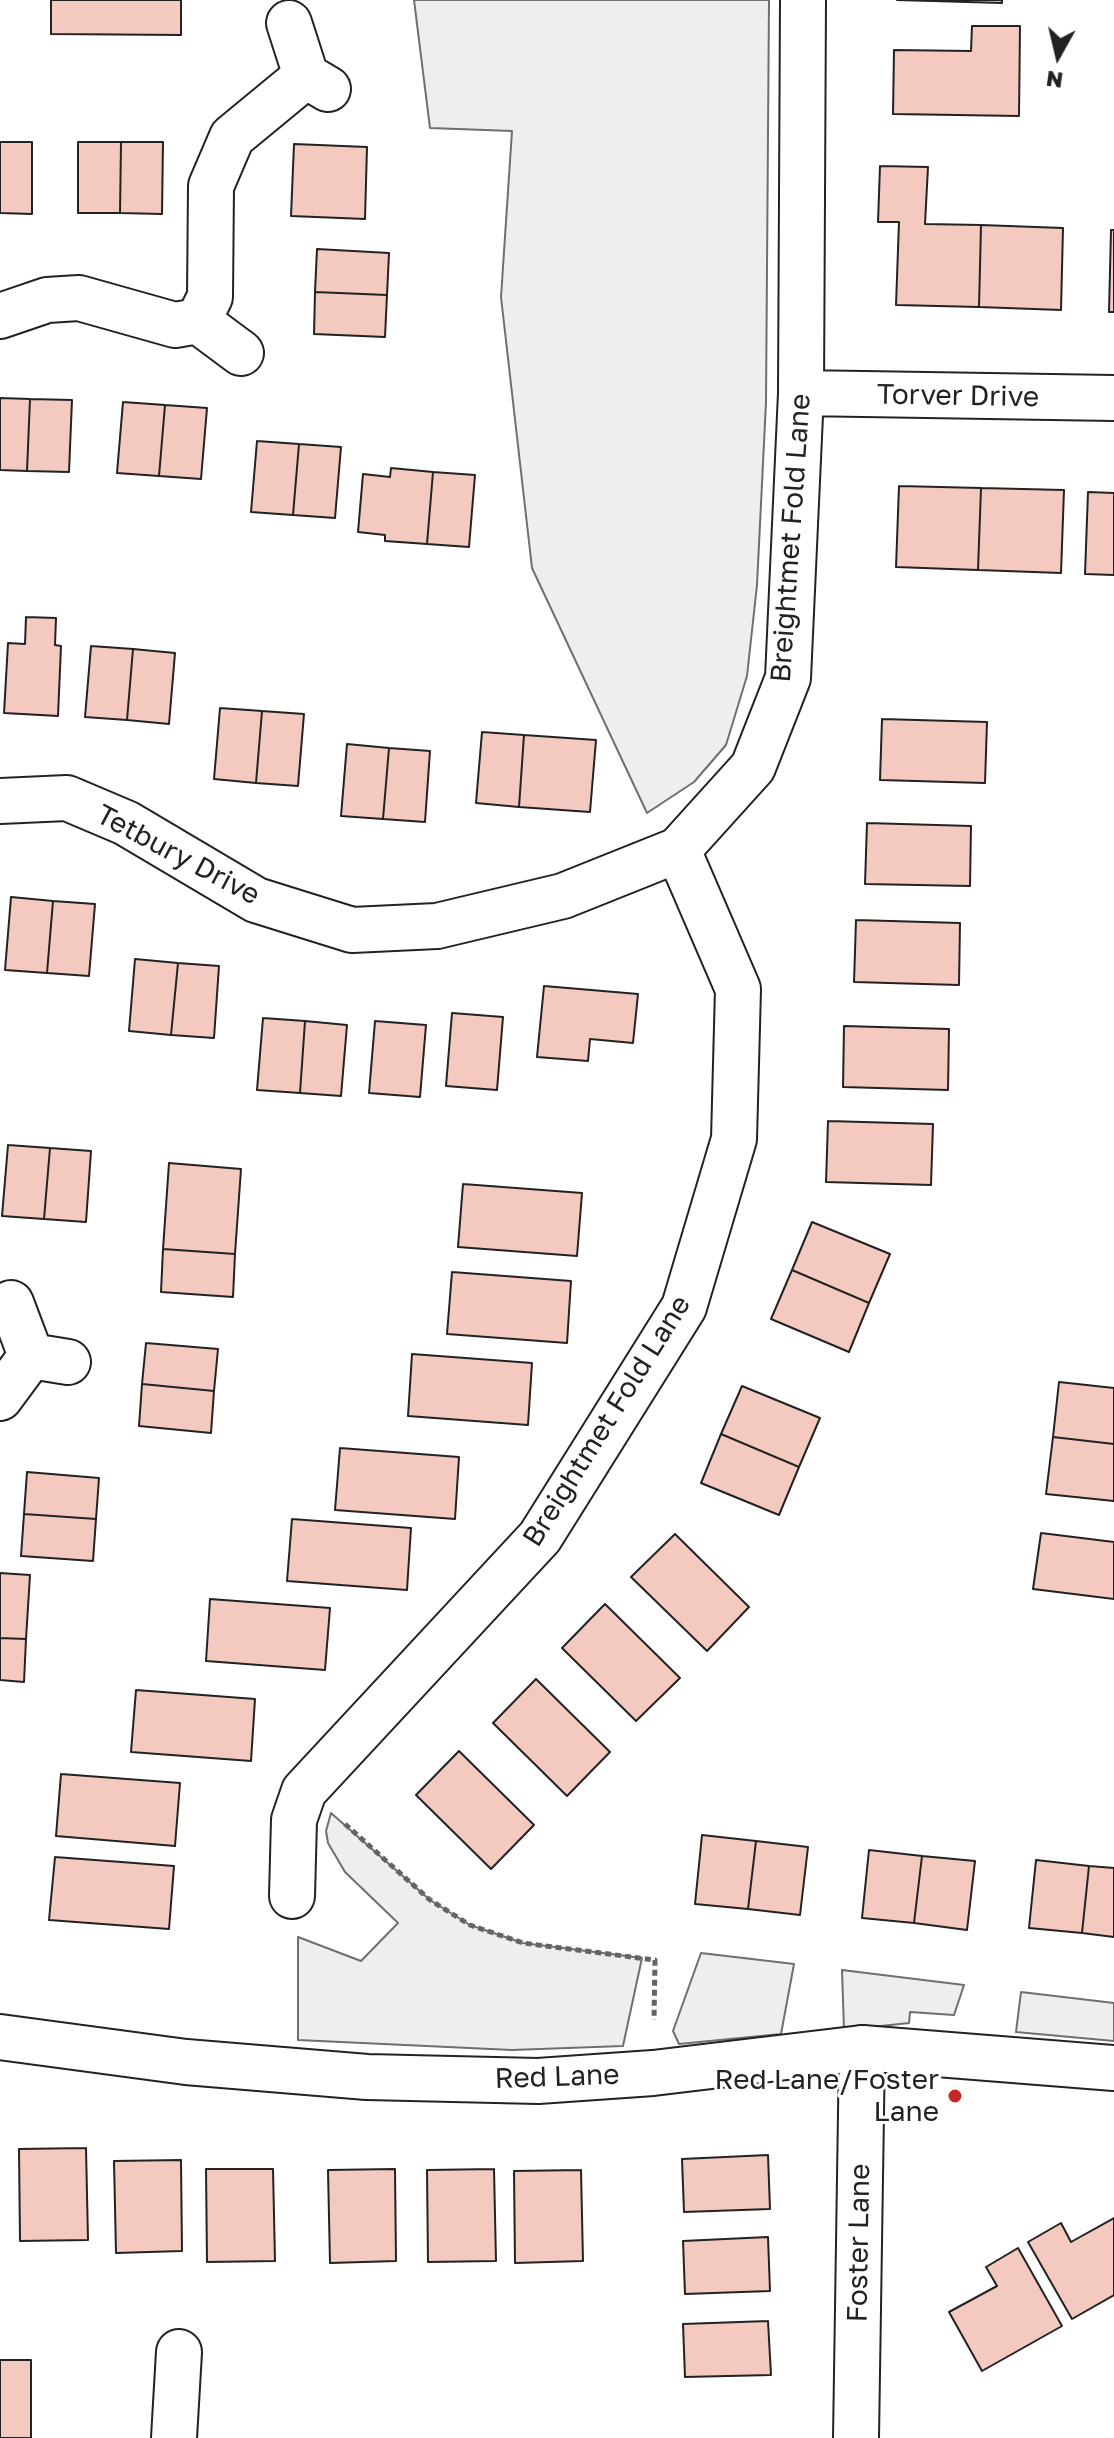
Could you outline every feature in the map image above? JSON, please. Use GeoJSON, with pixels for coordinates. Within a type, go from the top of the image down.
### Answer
{"type":"FeatureCollection","features":[{"type":"Feature","properties":{"kind":"street","name":"Breightmet Fold Lane"},"geometry":{"type":"LineString","coordinates":[[292,1896],[294,1820],[304,1791],[540,1537],[684,1307],[734,1139],[738,989],[678,850],[753,767],[788,678],[801,393],[803,0]]}},
{"type":"Feature","properties":{"kind":"street"},"geometry":{"type":"LineString","coordinates":[[198,321],[210,297],[211,186],[232,137],[317,83],[289,23]]}},
{"type":"Feature","properties":{"kind":"street"},"geometry":{"type":"LineString","coordinates":[[0,316],[47,300],[79,298],[175,325],[198,321],[241,353]]}},
{"type":"Feature","properties":{"kind":"street","name":"Torver Drive"},"geometry":{"type":"LineString","coordinates":[[801,393],[1114,398]]}},
{"type":"Feature","properties":{"kind":"street","name":"Tetbury Drive"},"geometry":{"type":"LineString","coordinates":[[0,801],[67,798],[126,823],[256,900],[352,930],[437,926],[563,896],[678,850]]}},
{"type":"Feature","properties":{"kind":"street"},"geometry":{"type":"LineString","coordinates":[[0,1398],[50,1359],[11,1303]]}},
{"type":"Feature","properties":{"kind":"street","name":"Red Lane"},"geometry":{"type":"LineString","coordinates":[[0,2037],[186,2062],[367,2077],[538,2081],[653,2073],[862,2048],[1114,2068]]}},
{"type":"Feature","properties":{"kind":"street","name":"Foster Lane"},"geometry":{"type":"LineString","coordinates":[[856,2438],[862,2048]]}},
{"type":"Feature","properties":{"kind":"street"},"geometry":{"type":"LineString","coordinates":[[174,2438],[179,2352]]}},
{"type":"Feature","properties":{"kind":"path"},"geometry":{"type":"LineString","coordinates":[[304,1791],[361,1837],[430,1900],[470,1925],[523,1943],[655,1960],[653,2073]]}},
{"type":"Feature","properties":{"kind":"shaded area"},"geometry":{"type":"Polygon","coordinates":[[[414,0],[769,0],[766,402],[757,585],[747,676],[726,745],[694,782],[647,813],[532,568],[501,297],[512,131],[430,128],[414,0]]]}},
{"type":"Feature","properties":{"kind":"shaded area"},"geometry":{"type":"Polygon","coordinates":[[[331,1813],[430,1900],[470,1925],[523,1943],[642,1958],[623,2046],[512,2050],[298,2040],[298,1937],[361,1961],[398,1923],[345,1872],[328,1843],[326,1831],[331,1813]]]}},
{"type":"Feature","properties":{"kind":"shaded area"},"geometry":{"type":"Polygon","coordinates":[[[701,1953],[794,1964],[781,2034],[679,2044],[673,2031],[701,1953]]]}},
{"type":"Feature","properties":{"kind":"shaded area"},"geometry":{"type":"Polygon","coordinates":[[[842,1970],[964,1985],[954,2015],[910,2012],[909,2023],[844,2030],[842,1970]]]}},
{"type":"Feature","properties":{"kind":"shaded area"},"geometry":{"type":"Polygon","coordinates":[[[1021,1992],[1114,2003],[1114,2041],[1016,2032],[1021,1992]]]}},
{"type":"Feature","properties":{"kind":"building"},"geometry":{"type":"Polygon","coordinates":[[[51,0],[181,0],[181,35],[51,34],[51,0]]]}},
{"type":"Feature","properties":{"kind":"building"},"geometry":{"type":"Polygon","coordinates":[[[897,0],[1002,0],[1002,3],[897,0]]]}},
{"type":"Feature","properties":{"kind":"building"},"geometry":{"type":"Polygon","coordinates":[[[972,26],[1020,26],[1019,116],[893,114],[894,50],[971,51],[972,26]]]}},
{"type":"Feature","properties":{"kind":"building"},"geometry":{"type":"Polygon","coordinates":[[[0,142],[32,142],[32,214],[0,213],[0,142]]]}},
{"type":"Feature","properties":{"kind":"building"},"geometry":{"type":"Polygon","coordinates":[[[78,142],[121,142],[120,213],[78,213],[78,142]]]}},
{"type":"Feature","properties":{"kind":"building"},"geometry":{"type":"Polygon","coordinates":[[[121,142],[163,142],[162,214],[120,213],[121,142]]]}},
{"type":"Feature","properties":{"kind":"building"},"geometry":{"type":"Polygon","coordinates":[[[294,144],[367,147],[365,219],[291,216],[294,144]]]}},
{"type":"Feature","properties":{"kind":"building"},"geometry":{"type":"Polygon","coordinates":[[[880,166],[928,167],[925,224],[981,225],[979,307],[896,305],[899,222],[878,222],[880,166]]]}},
{"type":"Feature","properties":{"kind":"building"},"geometry":{"type":"Polygon","coordinates":[[[981,225],[1063,228],[1061,310],[979,307],[981,225]]]}},
{"type":"Feature","properties":{"kind":"building"},"geometry":{"type":"Polygon","coordinates":[[[1111,230],[1114,230],[1114,312],[1109,312],[1111,230]]]}},
{"type":"Feature","properties":{"kind":"building"},"geometry":{"type":"Polygon","coordinates":[[[317,249],[389,253],[387,295],[315,292],[317,249]]]}},
{"type":"Feature","properties":{"kind":"building"},"geometry":{"type":"Polygon","coordinates":[[[315,292],[387,295],[385,337],[314,334],[315,292]]]}},
{"type":"Feature","properties":{"kind":"building"},"geometry":{"type":"Polygon","coordinates":[[[0,398],[30,399],[27,471],[0,470],[0,398]]]}},
{"type":"Feature","properties":{"kind":"building"},"geometry":{"type":"Polygon","coordinates":[[[30,399],[72,400],[69,472],[27,471],[30,399]]]}},
{"type":"Feature","properties":{"kind":"building"},"geometry":{"type":"Polygon","coordinates":[[[123,402],[165,405],[159,476],[117,473],[123,402]]]}},
{"type":"Feature","properties":{"kind":"building"},"geometry":{"type":"Polygon","coordinates":[[[165,405],[207,408],[201,479],[159,476],[165,405]]]}},
{"type":"Feature","properties":{"kind":"building"},"geometry":{"type":"Polygon","coordinates":[[[257,441],[299,444],[293,515],[251,512],[257,441]]]}},
{"type":"Feature","properties":{"kind":"building"},"geometry":{"type":"Polygon","coordinates":[[[299,444],[341,447],[335,518],[293,515],[299,444]]]}},
{"type":"Feature","properties":{"kind":"building"},"geometry":{"type":"Polygon","coordinates":[[[391,468],[433,472],[427,544],[385,541],[385,535],[358,532],[363,474],[390,477],[391,468]]]}},
{"type":"Feature","properties":{"kind":"building"},"geometry":{"type":"Polygon","coordinates":[[[433,472],[475,475],[469,547],[427,544],[433,472]]]}},
{"type":"Feature","properties":{"kind":"building"},"geometry":{"type":"Polygon","coordinates":[[[899,486],[981,488],[978,570],[896,567],[899,486]]]}},
{"type":"Feature","properties":{"kind":"building"},"geometry":{"type":"Polygon","coordinates":[[[981,488],[1064,490],[1061,573],[978,570],[981,488]]]}},
{"type":"Feature","properties":{"kind":"building"},"geometry":{"type":"Polygon","coordinates":[[[1088,492],[1114,493],[1114,575],[1085,574],[1088,492]]]}},
{"type":"Feature","properties":{"kind":"building"},"geometry":{"type":"Polygon","coordinates":[[[26,617],[56,618],[55,645],[61,646],[58,716],[4,713],[8,643],[25,644],[26,617]]]}},
{"type":"Feature","properties":{"kind":"building"},"geometry":{"type":"Polygon","coordinates":[[[91,646],[133,649],[127,720],[85,717],[91,646]]]}},
{"type":"Feature","properties":{"kind":"building"},"geometry":{"type":"Polygon","coordinates":[[[133,649],[175,653],[169,724],[127,720],[133,649]]]}},
{"type":"Feature","properties":{"kind":"building"},"geometry":{"type":"Polygon","coordinates":[[[220,708],[262,711],[256,783],[214,779],[220,708]]]}},
{"type":"Feature","properties":{"kind":"building"},"geometry":{"type":"Polygon","coordinates":[[[262,711],[304,714],[298,786],[256,783],[262,711]]]}},
{"type":"Feature","properties":{"kind":"building"},"geometry":{"type":"Polygon","coordinates":[[[882,719],[987,722],[985,783],[880,780],[882,719]]]}},
{"type":"Feature","properties":{"kind":"building"},"geometry":{"type":"Polygon","coordinates":[[[482,732],[524,735],[519,807],[476,803],[482,732]]]}},
{"type":"Feature","properties":{"kind":"building"},"geometry":{"type":"Polygon","coordinates":[[[524,735],[596,740],[590,812],[519,807],[524,735]]]}},
{"type":"Feature","properties":{"kind":"building"},"geometry":{"type":"Polygon","coordinates":[[[347,744],[389,748],[383,819],[341,816],[347,744]]]}},
{"type":"Feature","properties":{"kind":"building"},"geometry":{"type":"Polygon","coordinates":[[[389,748],[430,751],[425,822],[383,819],[389,748]]]}},
{"type":"Feature","properties":{"kind":"building"},"geometry":{"type":"Polygon","coordinates":[[[867,823],[971,826],[970,886],[865,884],[867,823]]]}},
{"type":"Feature","properties":{"kind":"building"},"geometry":{"type":"Polygon","coordinates":[[[11,897],[53,901],[47,973],[5,970],[11,897]]]}},
{"type":"Feature","properties":{"kind":"building"},"geometry":{"type":"Polygon","coordinates":[[[53,901],[95,904],[89,976],[47,973],[53,901]]]}},
{"type":"Feature","properties":{"kind":"building"},"geometry":{"type":"Polygon","coordinates":[[[856,920],[960,923],[959,985],[854,982],[856,920]]]}},
{"type":"Feature","properties":{"kind":"building"},"geometry":{"type":"Polygon","coordinates":[[[135,959],[178,963],[171,1035],[129,1031],[135,959]]]}},
{"type":"Feature","properties":{"kind":"building"},"geometry":{"type":"Polygon","coordinates":[[[178,963],[219,966],[214,1038],[171,1035],[178,963]]]}},
{"type":"Feature","properties":{"kind":"building"},"geometry":{"type":"Polygon","coordinates":[[[544,986],[638,994],[633,1043],[590,1039],[588,1061],[537,1057],[544,986]]]}},
{"type":"Feature","properties":{"kind":"building"},"geometry":{"type":"Polygon","coordinates":[[[452,1013],[503,1017],[497,1090],[446,1086],[452,1013]]]}},
{"type":"Feature","properties":{"kind":"building"},"geometry":{"type":"Polygon","coordinates":[[[263,1018],[305,1021],[300,1093],[257,1090],[263,1018]]]}},
{"type":"Feature","properties":{"kind":"building"},"geometry":{"type":"Polygon","coordinates":[[[305,1021],[347,1025],[341,1096],[300,1093],[305,1021]]]}},
{"type":"Feature","properties":{"kind":"building"},"geometry":{"type":"Polygon","coordinates":[[[375,1021],[426,1025],[420,1097],[369,1093],[375,1021]]]}},
{"type":"Feature","properties":{"kind":"building"},"geometry":{"type":"Polygon","coordinates":[[[844,1026],[949,1029],[948,1090],[843,1087],[844,1026]]]}},
{"type":"Feature","properties":{"kind":"building"},"geometry":{"type":"Polygon","coordinates":[[[828,1121],[933,1124],[931,1185],[826,1182],[828,1121]]]}},
{"type":"Feature","properties":{"kind":"building"},"geometry":{"type":"Polygon","coordinates":[[[8,1145],[50,1148],[44,1219],[2,1216],[8,1145]]]}},
{"type":"Feature","properties":{"kind":"building"},"geometry":{"type":"Polygon","coordinates":[[[50,1148],[91,1151],[86,1222],[44,1219],[50,1148]]]}},
{"type":"Feature","properties":{"kind":"building"},"geometry":{"type":"Polygon","coordinates":[[[169,1163],[241,1169],[235,1254],[163,1249],[169,1163]]]}},
{"type":"Feature","properties":{"kind":"building"},"geometry":{"type":"Polygon","coordinates":[[[463,1184],[582,1193],[577,1256],[458,1247],[463,1184]]]}},
{"type":"Feature","properties":{"kind":"building"},"geometry":{"type":"Polygon","coordinates":[[[812,1222],[890,1254],[869,1303],[792,1270],[812,1222]]]}},
{"type":"Feature","properties":{"kind":"building"},"geometry":{"type":"Polygon","coordinates":[[[163,1249],[235,1254],[233,1297],[161,1292],[163,1249]]]}},
{"type":"Feature","properties":{"kind":"building"},"geometry":{"type":"Polygon","coordinates":[[[792,1270],[869,1303],[849,1352],[771,1319],[792,1270]]]}},
{"type":"Feature","properties":{"kind":"building"},"geometry":{"type":"Polygon","coordinates":[[[452,1272],[571,1281],[567,1343],[447,1334],[452,1272]]]}},
{"type":"Feature","properties":{"kind":"building"},"geometry":{"type":"Polygon","coordinates":[[[146,1343],[218,1349],[214,1391],[142,1384],[146,1343]]]}},
{"type":"Feature","properties":{"kind":"building"},"geometry":{"type":"Polygon","coordinates":[[[412,1354],[532,1363],[528,1425],[408,1416],[412,1354]]]}},
{"type":"Feature","properties":{"kind":"building"},"geometry":{"type":"Polygon","coordinates":[[[1059,1382],[1114,1388],[1114,1444],[1053,1437],[1059,1382]]]}},
{"type":"Feature","properties":{"kind":"building"},"geometry":{"type":"Polygon","coordinates":[[[142,1384],[214,1391],[211,1433],[139,1426],[142,1384]]]}},
{"type":"Feature","properties":{"kind":"building"},"geometry":{"type":"Polygon","coordinates":[[[742,1386],[820,1418],[799,1467],[721,1434],[742,1386]]]}},
{"type":"Feature","properties":{"kind":"building"},"geometry":{"type":"Polygon","coordinates":[[[721,1434],[799,1467],[779,1515],[701,1483],[721,1434]]]}},
{"type":"Feature","properties":{"kind":"building"},"geometry":{"type":"Polygon","coordinates":[[[1053,1437],[1114,1444],[1114,1501],[1046,1494],[1053,1437]]]}},
{"type":"Feature","properties":{"kind":"building"},"geometry":{"type":"Polygon","coordinates":[[[340,1448],[459,1457],[455,1519],[335,1510],[340,1448]]]}},
{"type":"Feature","properties":{"kind":"building"},"geometry":{"type":"Polygon","coordinates":[[[27,1472],[99,1478],[96,1519],[24,1514],[27,1472]]]}},
{"type":"Feature","properties":{"kind":"building"},"geometry":{"type":"Polygon","coordinates":[[[24,1514],[96,1519],[93,1561],[21,1556],[24,1514]]]}},
{"type":"Feature","properties":{"kind":"building"},"geometry":{"type":"Polygon","coordinates":[[[292,1519],[411,1528],[407,1590],[287,1581],[292,1519]]]}},
{"type":"Feature","properties":{"kind":"building"},"geometry":{"type":"Polygon","coordinates":[[[1041,1533],[1114,1542],[1114,1599],[1033,1589],[1041,1533]]]}},
{"type":"Feature","properties":{"kind":"building"},"geometry":{"type":"Polygon","coordinates":[[[675,1534],[749,1607],[707,1651],[631,1577],[675,1534]]]}},
{"type":"Feature","properties":{"kind":"building"},"geometry":{"type":"Polygon","coordinates":[[[0,1573],[30,1575],[26,1639],[0,1638],[0,1573]]]}},
{"type":"Feature","properties":{"kind":"building"},"geometry":{"type":"Polygon","coordinates":[[[210,1599],[330,1608],[325,1670],[206,1661],[210,1599]]]}},
{"type":"Feature","properties":{"kind":"building"},"geometry":{"type":"Polygon","coordinates":[[[605,1604],[680,1678],[636,1721],[562,1648],[605,1604]]]}},
{"type":"Feature","properties":{"kind":"building"},"geometry":{"type":"Polygon","coordinates":[[[0,1638],[26,1639],[24,1682],[0,1680],[0,1638]]]}},
{"type":"Feature","properties":{"kind":"building"},"geometry":{"type":"Polygon","coordinates":[[[536,1679],[610,1752],[567,1796],[493,1723],[536,1679]]]}},
{"type":"Feature","properties":{"kind":"building"},"geometry":{"type":"Polygon","coordinates":[[[136,1690],[255,1699],[251,1761],[131,1752],[136,1690]]]}},
{"type":"Feature","properties":{"kind":"building"},"geometry":{"type":"Polygon","coordinates":[[[459,1751],[534,1825],[491,1869],[416,1795],[459,1751]]]}},
{"type":"Feature","properties":{"kind":"building"},"geometry":{"type":"Polygon","coordinates":[[[61,1774],[180,1783],[175,1846],[56,1836],[61,1774]]]}},
{"type":"Feature","properties":{"kind":"building"},"geometry":{"type":"Polygon","coordinates":[[[702,1835],[756,1841],[748,1909],[695,1904],[702,1835]]]}},
{"type":"Feature","properties":{"kind":"building"},"geometry":{"type":"Polygon","coordinates":[[[756,1841],[808,1847],[800,1915],[748,1909],[756,1841]]]}},
{"type":"Feature","properties":{"kind":"building"},"geometry":{"type":"Polygon","coordinates":[[[869,1850],[922,1856],[914,1923],[862,1918],[869,1850]]]}},
{"type":"Feature","properties":{"kind":"building"},"geometry":{"type":"Polygon","coordinates":[[[922,1856],[975,1861],[967,1930],[914,1923],[922,1856]]]}},
{"type":"Feature","properties":{"kind":"building"},"geometry":{"type":"Polygon","coordinates":[[[55,1857],[174,1866],[169,1929],[49,1920],[55,1857]]]}},
{"type":"Feature","properties":{"kind":"building"},"geometry":{"type":"Polygon","coordinates":[[[1036,1860],[1089,1866],[1082,1933],[1029,1928],[1036,1860]]]}},
{"type":"Feature","properties":{"kind":"building"},"geometry":{"type":"Polygon","coordinates":[[[1089,1866],[1114,1868],[1114,1937],[1082,1933],[1089,1866]]]}},
{"type":"Feature","properties":{"kind":"building"},"geometry":{"type":"Polygon","coordinates":[[[86,2148],[88,2240],[20,2241],[19,2149],[86,2148]]]}},
{"type":"Feature","properties":{"kind":"building"},"geometry":{"type":"Polygon","coordinates":[[[768,2155],[770,2209],[684,2212],[682,2159],[768,2155]]]}},
{"type":"Feature","properties":{"kind":"building"},"geometry":{"type":"Polygon","coordinates":[[[181,2160],[182,2251],[116,2253],[114,2161],[181,2160]]]}},
{"type":"Feature","properties":{"kind":"building"},"geometry":{"type":"Polygon","coordinates":[[[206,2169],[273,2169],[275,2261],[207,2262],[206,2169]]]}},
{"type":"Feature","properties":{"kind":"building"},"geometry":{"type":"Polygon","coordinates":[[[395,2169],[396,2261],[330,2263],[328,2170],[395,2169]]]}},
{"type":"Feature","properties":{"kind":"building"},"geometry":{"type":"Polygon","coordinates":[[[494,2169],[496,2261],[428,2262],[427,2170],[494,2169]]]}},
{"type":"Feature","properties":{"kind":"building"},"geometry":{"type":"Polygon","coordinates":[[[581,2170],[583,2261],[515,2263],[514,2171],[581,2170]]]}},
{"type":"Feature","properties":{"kind":"building"},"geometry":{"type":"Polygon","coordinates":[[[1114,2218],[1114,2295],[1072,2319],[1028,2242],[1061,2223],[1071,2242],[1114,2218]]]}},
{"type":"Feature","properties":{"kind":"building"},"geometry":{"type":"Polygon","coordinates":[[[768,2237],[770,2291],[685,2294],[683,2241],[768,2237]]]}},
{"type":"Feature","properties":{"kind":"building"},"geometry":{"type":"Polygon","coordinates":[[[1018,2248],[1062,2326],[982,2371],[949,2312],[997,2286],[986,2267],[1018,2248]]]}},
{"type":"Feature","properties":{"kind":"building"},"geometry":{"type":"Polygon","coordinates":[[[768,2321],[771,2375],[685,2377],[683,2324],[768,2321]]]}},
{"type":"Feature","properties":{"kind":"building"},"geometry":{"type":"Polygon","coordinates":[[[0,2360],[31,2360],[31,2438],[0,2438],[0,2360]]]}},
{"type":"Feature","properties":{"kind":"place","name":"Red Lane/Foster Lane"},"geometry":{"type":"Point","coordinates":[955,2096]}}]}
